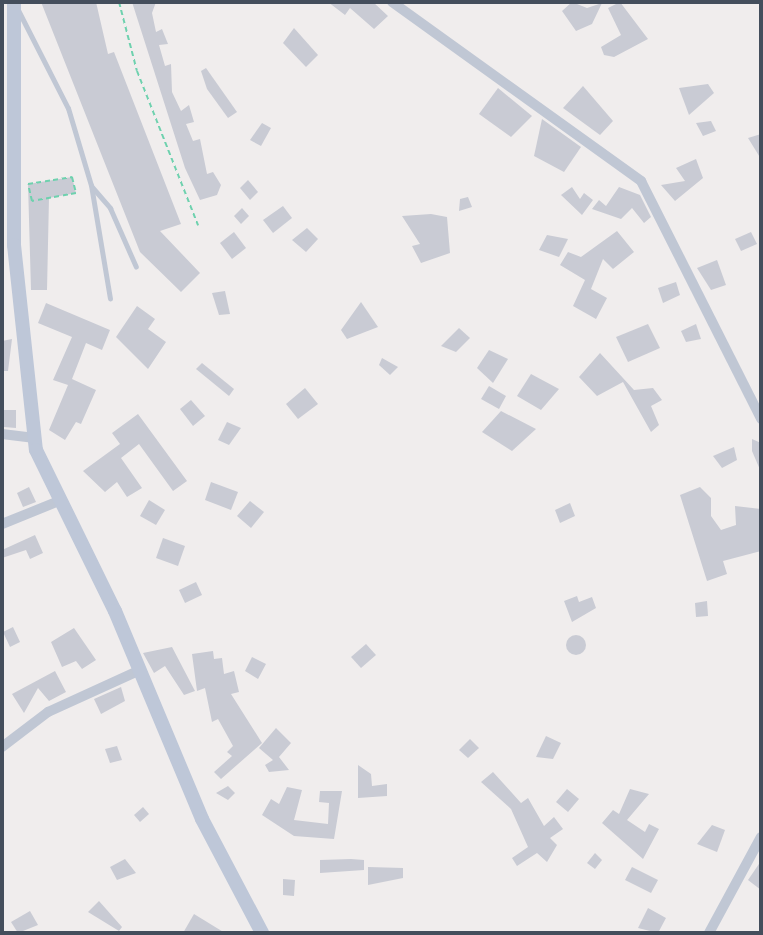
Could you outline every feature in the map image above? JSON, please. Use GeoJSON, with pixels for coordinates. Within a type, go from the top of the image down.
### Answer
{"type":"FeatureCollection","features":[{"type":"Feature","properties":{"kind":"street"},"geometry":{"type":"LineString","coordinates":[[392,2],[641,181],[761,419]]}},
{"type":"Feature","properties":{"kind":"street"},"geometry":{"type":"LineString","coordinates":[[14,3],[14,245],[34,438],[59,501],[140,670],[202,819],[262,933]]}},
{"type":"Feature","properties":{"kind":"street"},"geometry":{"type":"LineString","coordinates":[[2,434],[34,438]]}},
{"type":"Feature","properties":{"kind":"street"},"geometry":{"type":"LineString","coordinates":[[2,524],[59,501]]}},
{"type":"Feature","properties":{"kind":"street"},"geometry":{"type":"LineString","coordinates":[[2,747],[48,712],[140,670]]}},
{"type":"Feature","properties":{"kind":"street"},"geometry":{"type":"LineString","coordinates":[[709,933],[761,837]]}},
{"type":"Feature","properties":{"kind":"lane"},"geometry":{"type":"LineString","coordinates":[[14,3],[41,45],[68,108],[91,185],[110,298]]}},
{"type":"Feature","properties":{"kind":"lane"},"geometry":{"type":"LineString","coordinates":[[91,185],[110,208],[136,267]]}},
{"type":"Feature","properties":{"kind":"path"},"geometry":{"type":"LineString","coordinates":[[119,2],[137,71],[198,225]]}},
{"type":"Feature","properties":{"kind":"path"},"geometry":{"type":"LineString","coordinates":[[72,177],[76,193],[32,201],[28,184],[72,177]]}},
{"type":"Feature","properties":{"kind":"building"},"geometry":{"type":"Polygon","coordinates":[[[41,2],[96,2],[108,54],[114,52],[181,224],[160,231],[200,273],[181,292],[140,252],[41,2]]]}},
{"type":"Feature","properties":{"kind":"building"},"geometry":{"type":"Polygon","coordinates":[[[132,2],[156,2],[152,13],[156,32],[162,29],[168,44],[159,45],[165,66],[171,64],[172,92],[181,111],[189,105],[194,122],[186,124],[193,141],[200,139],[207,174],[213,172],[221,185],[217,195],[200,200],[185,168],[132,2]]]}},
{"type":"Feature","properties":{"kind":"building"},"geometry":{"type":"Polygon","coordinates":[[[328,2],[373,2],[388,16],[374,29],[350,8],[345,15],[328,2]]]}},
{"type":"Feature","properties":{"kind":"building"},"geometry":{"type":"Polygon","coordinates":[[[572,2],[587,8],[602,3],[592,24],[576,31],[562,11],[572,2]]]}},
{"type":"Feature","properties":{"kind":"building"},"geometry":{"type":"Polygon","coordinates":[[[620,2],[648,39],[614,57],[604,55],[601,47],[621,35],[608,8],[620,2]]]}},
{"type":"Feature","properties":{"kind":"building"},"geometry":{"type":"Polygon","coordinates":[[[294,28],[318,55],[306,67],[283,43],[294,28]]]}},
{"type":"Feature","properties":{"kind":"building"},"geometry":{"type":"Polygon","coordinates":[[[206,68],[237,112],[228,118],[207,89],[201,71],[206,68]]]}},
{"type":"Feature","properties":{"kind":"building"},"geometry":{"type":"Polygon","coordinates":[[[708,84],[714,93],[689,115],[679,88],[708,84]]]}},
{"type":"Feature","properties":{"kind":"building"},"geometry":{"type":"Polygon","coordinates":[[[583,86],[613,121],[600,135],[563,108],[583,86]]]}},
{"type":"Feature","properties":{"kind":"building"},"geometry":{"type":"Polygon","coordinates":[[[498,88],[532,116],[511,137],[479,114],[498,88]]]}},
{"type":"Feature","properties":{"kind":"building"},"geometry":{"type":"Polygon","coordinates":[[[542,119],[581,147],[564,172],[534,156],[542,119]]]}},
{"type":"Feature","properties":{"kind":"building"},"geometry":{"type":"Polygon","coordinates":[[[711,121],[716,131],[703,136],[696,123],[711,121]]]}},
{"type":"Feature","properties":{"kind":"building"},"geometry":{"type":"Polygon","coordinates":[[[262,123],[271,128],[261,146],[250,140],[262,123]]]}},
{"type":"Feature","properties":{"kind":"building"},"geometry":{"type":"Polygon","coordinates":[[[761,134],[761,159],[748,138],[761,134]]]}},
{"type":"Feature","properties":{"kind":"building"},"geometry":{"type":"Polygon","coordinates":[[[696,159],[703,178],[675,201],[661,185],[685,181],[676,168],[696,159]]]}},
{"type":"Feature","properties":{"kind":"building"},"geometry":{"type":"Polygon","coordinates":[[[72,177],[76,193],[49,198],[47,290],[31,290],[28,184],[72,177]]]}},
{"type":"Feature","properties":{"kind":"building"},"geometry":{"type":"Polygon","coordinates":[[[248,180],[258,192],[250,200],[240,188],[248,180]]]}},
{"type":"Feature","properties":{"kind":"building"},"geometry":{"type":"Polygon","coordinates":[[[572,187],[580,199],[584,193],[593,200],[582,215],[561,195],[572,187]]]}},
{"type":"Feature","properties":{"kind":"building"},"geometry":{"type":"Polygon","coordinates":[[[619,187],[640,195],[651,217],[644,223],[632,208],[621,219],[592,209],[599,200],[606,206],[619,187]]]}},
{"type":"Feature","properties":{"kind":"building"},"geometry":{"type":"Polygon","coordinates":[[[468,197],[472,207],[459,211],[460,199],[468,197]]]}},
{"type":"Feature","properties":{"kind":"building"},"geometry":{"type":"Polygon","coordinates":[[[283,206],[292,218],[273,233],[263,220],[283,206]]]}},
{"type":"Feature","properties":{"kind":"building"},"geometry":{"type":"Polygon","coordinates":[[[242,208],[249,216],[241,224],[234,216],[242,208]]]}},
{"type":"Feature","properties":{"kind":"building"},"geometry":{"type":"Polygon","coordinates":[[[431,214],[447,217],[450,253],[421,263],[412,246],[420,244],[402,216],[431,214]]]}},
{"type":"Feature","properties":{"kind":"building"},"geometry":{"type":"Polygon","coordinates":[[[307,228],[318,239],[306,252],[292,240],[307,228]]]}},
{"type":"Feature","properties":{"kind":"building"},"geometry":{"type":"Polygon","coordinates":[[[617,231],[634,252],[613,269],[603,259],[591,289],[607,298],[596,319],[573,306],[585,280],[560,265],[568,252],[581,257],[617,231]]]}},
{"type":"Feature","properties":{"kind":"building"},"geometry":{"type":"Polygon","coordinates":[[[234,232],[246,248],[232,259],[220,243],[234,232]]]}},
{"type":"Feature","properties":{"kind":"building"},"geometry":{"type":"Polygon","coordinates":[[[751,232],[757,244],[741,251],[735,239],[751,232]]]}},
{"type":"Feature","properties":{"kind":"building"},"geometry":{"type":"Polygon","coordinates":[[[547,235],[568,239],[559,257],[539,250],[547,235]]]}},
{"type":"Feature","properties":{"kind":"building"},"geometry":{"type":"Polygon","coordinates":[[[717,260],[726,285],[711,290],[697,268],[717,260]]]}},
{"type":"Feature","properties":{"kind":"building"},"geometry":{"type":"Polygon","coordinates":[[[676,282],[680,295],[663,303],[658,288],[676,282]]]}},
{"type":"Feature","properties":{"kind":"building"},"geometry":{"type":"Polygon","coordinates":[[[225,291],[230,314],[219,315],[212,293],[225,291]]]}},
{"type":"Feature","properties":{"kind":"building"},"geometry":{"type":"Polygon","coordinates":[[[361,302],[378,327],[347,339],[341,330],[361,302]]]}},
{"type":"Feature","properties":{"kind":"building"},"geometry":{"type":"Polygon","coordinates":[[[46,303],[110,330],[102,350],[86,343],[72,379],[96,390],[81,424],[76,422],[65,440],[49,430],[68,385],[53,380],[72,337],[38,323],[46,303]]]}},
{"type":"Feature","properties":{"kind":"building"},"geometry":{"type":"Polygon","coordinates":[[[137,306],[155,319],[148,329],[166,342],[148,369],[116,337],[137,306]]]}},
{"type":"Feature","properties":{"kind":"building"},"geometry":{"type":"Polygon","coordinates":[[[648,324],[660,348],[628,362],[616,337],[648,324]]]}},
{"type":"Feature","properties":{"kind":"building"},"geometry":{"type":"Polygon","coordinates":[[[696,324],[701,339],[686,342],[681,331],[696,324]]]}},
{"type":"Feature","properties":{"kind":"building"},"geometry":{"type":"Polygon","coordinates":[[[459,328],[470,338],[456,352],[441,346],[459,328]]]}},
{"type":"Feature","properties":{"kind":"building"},"geometry":{"type":"Polygon","coordinates":[[[12,339],[8,371],[2,371],[2,341],[12,339]]]}},
{"type":"Feature","properties":{"kind":"building"},"geometry":{"type":"Polygon","coordinates":[[[489,350],[508,359],[493,383],[477,368],[489,350]]]}},
{"type":"Feature","properties":{"kind":"building"},"geometry":{"type":"Polygon","coordinates":[[[600,353],[634,390],[653,388],[662,400],[651,406],[659,425],[651,432],[623,382],[597,396],[579,377],[600,353]]]}},
{"type":"Feature","properties":{"kind":"building"},"geometry":{"type":"Polygon","coordinates":[[[382,358],[398,367],[390,375],[379,365],[382,358]]]}},
{"type":"Feature","properties":{"kind":"building"},"geometry":{"type":"Polygon","coordinates":[[[202,363],[234,389],[229,396],[196,369],[202,363]]]}},
{"type":"Feature","properties":{"kind":"building"},"geometry":{"type":"Polygon","coordinates":[[[531,374],[559,389],[541,410],[517,396],[531,374]]]}},
{"type":"Feature","properties":{"kind":"building"},"geometry":{"type":"Polygon","coordinates":[[[489,386],[506,396],[499,409],[481,399],[489,386]]]}},
{"type":"Feature","properties":{"kind":"building"},"geometry":{"type":"Polygon","coordinates":[[[305,388],[318,404],[298,419],[286,404],[305,388]]]}},
{"type":"Feature","properties":{"kind":"building"},"geometry":{"type":"Polygon","coordinates":[[[191,400],[205,416],[193,426],[180,409],[191,400]]]}},
{"type":"Feature","properties":{"kind":"building"},"geometry":{"type":"Polygon","coordinates":[[[3,410],[16,410],[16,428],[4,427],[3,410]]]}},
{"type":"Feature","properties":{"kind":"building"},"geometry":{"type":"Polygon","coordinates":[[[501,411],[536,429],[512,451],[482,432],[501,411]]]}},
{"type":"Feature","properties":{"kind":"building"},"geometry":{"type":"Polygon","coordinates":[[[138,414],[187,481],[173,491],[139,444],[121,458],[142,488],[127,497],[117,482],[105,492],[83,471],[120,444],[112,433],[138,414]]]}},
{"type":"Feature","properties":{"kind":"building"},"geometry":{"type":"Polygon","coordinates":[[[227,422],[241,428],[229,445],[218,440],[227,422]]]}},
{"type":"Feature","properties":{"kind":"building"},"geometry":{"type":"Polygon","coordinates":[[[752,439],[761,443],[761,472],[752,451],[752,439]]]}},
{"type":"Feature","properties":{"kind":"building"},"geometry":{"type":"Polygon","coordinates":[[[734,447],[737,460],[722,468],[713,456],[734,447]]]}},
{"type":"Feature","properties":{"kind":"building"},"geometry":{"type":"Polygon","coordinates":[[[211,482],[238,492],[231,510],[205,500],[211,482]]]}},
{"type":"Feature","properties":{"kind":"building"},"geometry":{"type":"Polygon","coordinates":[[[29,487],[36,502],[23,507],[17,493],[29,487]]]}},
{"type":"Feature","properties":{"kind":"building"},"geometry":{"type":"Polygon","coordinates":[[[700,487],[711,498],[711,516],[721,530],[736,525],[735,506],[761,509],[761,551],[723,561],[727,574],[707,581],[680,495],[700,487]]]}},
{"type":"Feature","properties":{"kind":"building"},"geometry":{"type":"Polygon","coordinates":[[[149,500],[165,510],[156,525],[140,516],[149,500]]]}},
{"type":"Feature","properties":{"kind":"building"},"geometry":{"type":"Polygon","coordinates":[[[250,501],[264,512],[251,528],[237,516],[250,501]]]}},
{"type":"Feature","properties":{"kind":"building"},"geometry":{"type":"Polygon","coordinates":[[[570,503],[575,516],[560,523],[555,510],[570,503]]]}},
{"type":"Feature","properties":{"kind":"building"},"geometry":{"type":"Polygon","coordinates":[[[35,535],[43,553],[30,559],[26,550],[2,558],[2,550],[35,535]]]}},
{"type":"Feature","properties":{"kind":"building"},"geometry":{"type":"Polygon","coordinates":[[[163,538],[185,546],[178,566],[156,558],[163,538]]]}},
{"type":"Feature","properties":{"kind":"building"},"geometry":{"type":"Polygon","coordinates":[[[196,582],[202,595],[185,603],[179,590],[196,582]]]}},
{"type":"Feature","properties":{"kind":"building"},"geometry":{"type":"Polygon","coordinates":[[[577,596],[579,602],[592,597],[596,608],[572,622],[564,601],[577,596]]]}},
{"type":"Feature","properties":{"kind":"building"},"geometry":{"type":"Polygon","coordinates":[[[707,601],[708,616],[696,617],[695,603],[707,601]]]}},
{"type":"Feature","properties":{"kind":"building"},"geometry":{"type":"Polygon","coordinates":[[[13,627],[20,642],[10,647],[3,632],[13,627]]]}},
{"type":"Feature","properties":{"kind":"building"},"geometry":{"type":"Polygon","coordinates":[[[74,628],[96,660],[82,669],[76,661],[62,667],[51,642],[74,628]]]}},
{"type":"Feature","properties":{"kind":"building"},"geometry":{"type":"Polygon","coordinates":[[[576,635],[583,638],[586,645],[583,652],[576,655],[569,652],[566,645],[569,638],[576,635]]]}},
{"type":"Feature","properties":{"kind":"building"},"geometry":{"type":"Polygon","coordinates":[[[366,644],[376,655],[361,668],[351,657],[366,644]]]}},
{"type":"Feature","properties":{"kind":"building"},"geometry":{"type":"Polygon","coordinates":[[[172,647],[195,691],[184,695],[165,666],[154,673],[143,653],[172,647]]]}},
{"type":"Feature","properties":{"kind":"building"},"geometry":{"type":"Polygon","coordinates":[[[213,651],[214,659],[222,658],[224,674],[234,671],[239,692],[231,694],[262,743],[221,779],[214,772],[232,756],[227,752],[233,746],[218,719],[212,722],[205,688],[197,691],[192,654],[213,651]]]}},
{"type":"Feature","properties":{"kind":"building"},"geometry":{"type":"Polygon","coordinates":[[[252,657],[266,664],[258,679],[245,671],[252,657]]]}},
{"type":"Feature","properties":{"kind":"building"},"geometry":{"type":"Polygon","coordinates":[[[55,671],[66,692],[49,701],[38,688],[24,713],[12,694],[55,671]]]}},
{"type":"Feature","properties":{"kind":"building"},"geometry":{"type":"Polygon","coordinates":[[[121,687],[125,701],[101,714],[94,699],[121,687]]]}},
{"type":"Feature","properties":{"kind":"building"},"geometry":{"type":"Polygon","coordinates":[[[276,728],[291,743],[279,757],[289,770],[269,772],[265,765],[273,760],[259,748],[276,728]]]}},
{"type":"Feature","properties":{"kind":"building"},"geometry":{"type":"Polygon","coordinates":[[[546,736],[561,743],[553,759],[536,757],[546,736]]]}},
{"type":"Feature","properties":{"kind":"building"},"geometry":{"type":"Polygon","coordinates":[[[470,739],[479,748],[468,758],[459,750],[470,739]]]}},
{"type":"Feature","properties":{"kind":"building"},"geometry":{"type":"Polygon","coordinates":[[[117,746],[122,760],[110,763],[105,749],[117,746]]]}},
{"type":"Feature","properties":{"kind":"building"},"geometry":{"type":"Polygon","coordinates":[[[358,765],[371,774],[372,786],[387,784],[387,796],[358,798],[358,765]]]}},
{"type":"Feature","properties":{"kind":"building"},"geometry":{"type":"Polygon","coordinates":[[[493,772],[521,803],[528,798],[544,826],[554,817],[563,829],[550,838],[557,845],[547,862],[537,853],[517,866],[512,858],[528,847],[511,809],[481,782],[493,772]]]}},
{"type":"Feature","properties":{"kind":"building"},"geometry":{"type":"Polygon","coordinates":[[[228,786],[235,793],[228,800],[216,793],[228,786]]]}},
{"type":"Feature","properties":{"kind":"building"},"geometry":{"type":"Polygon","coordinates":[[[287,787],[302,790],[294,820],[328,824],[329,803],[319,802],[320,791],[342,791],[334,839],[294,836],[262,815],[271,799],[279,804],[287,787]]]}},
{"type":"Feature","properties":{"kind":"building"},"geometry":{"type":"Polygon","coordinates":[[[567,789],[579,799],[568,812],[556,802],[567,789]]]}},
{"type":"Feature","properties":{"kind":"building"},"geometry":{"type":"Polygon","coordinates":[[[630,789],[649,794],[627,820],[645,832],[649,824],[659,829],[643,859],[602,823],[613,810],[619,814],[630,789]]]}},
{"type":"Feature","properties":{"kind":"building"},"geometry":{"type":"Polygon","coordinates":[[[143,807],[149,814],[140,822],[134,815],[143,807]]]}},
{"type":"Feature","properties":{"kind":"building"},"geometry":{"type":"Polygon","coordinates":[[[712,825],[725,830],[717,852],[697,844],[712,825]]]}},
{"type":"Feature","properties":{"kind":"building"},"geometry":{"type":"Polygon","coordinates":[[[595,853],[602,860],[595,869],[587,863],[595,853]]]}},
{"type":"Feature","properties":{"kind":"building"},"geometry":{"type":"Polygon","coordinates":[[[125,859],[136,873],[117,880],[110,867],[125,859]]]}},
{"type":"Feature","properties":{"kind":"building"},"geometry":{"type":"Polygon","coordinates":[[[320,860],[364,860],[364,870],[320,873],[320,860]]]}},
{"type":"Feature","properties":{"kind":"building"},"geometry":{"type":"Polygon","coordinates":[[[761,861],[761,890],[748,880],[761,861]]]}},
{"type":"Feature","properties":{"kind":"building"},"geometry":{"type":"Polygon","coordinates":[[[368,867],[403,868],[403,878],[368,885],[368,867]]]}},
{"type":"Feature","properties":{"kind":"building"},"geometry":{"type":"Polygon","coordinates":[[[632,867],[658,880],[651,893],[625,880],[632,867]]]}},
{"type":"Feature","properties":{"kind":"building"},"geometry":{"type":"Polygon","coordinates":[[[283,879],[295,880],[294,896],[283,895],[283,879]]]}},
{"type":"Feature","properties":{"kind":"building"},"geometry":{"type":"Polygon","coordinates":[[[99,901],[122,927],[119,931],[88,912],[99,901]]]}},
{"type":"Feature","properties":{"kind":"building"},"geometry":{"type":"Polygon","coordinates":[[[648,908],[666,918],[658,933],[638,928],[648,908]]]}},
{"type":"Feature","properties":{"kind":"building"},"geometry":{"type":"Polygon","coordinates":[[[30,911],[38,925],[18,933],[11,922],[30,911]]]}},
{"type":"Feature","properties":{"kind":"building"},"geometry":{"type":"Polygon","coordinates":[[[194,914],[225,933],[183,933],[194,914]]]}}]}
